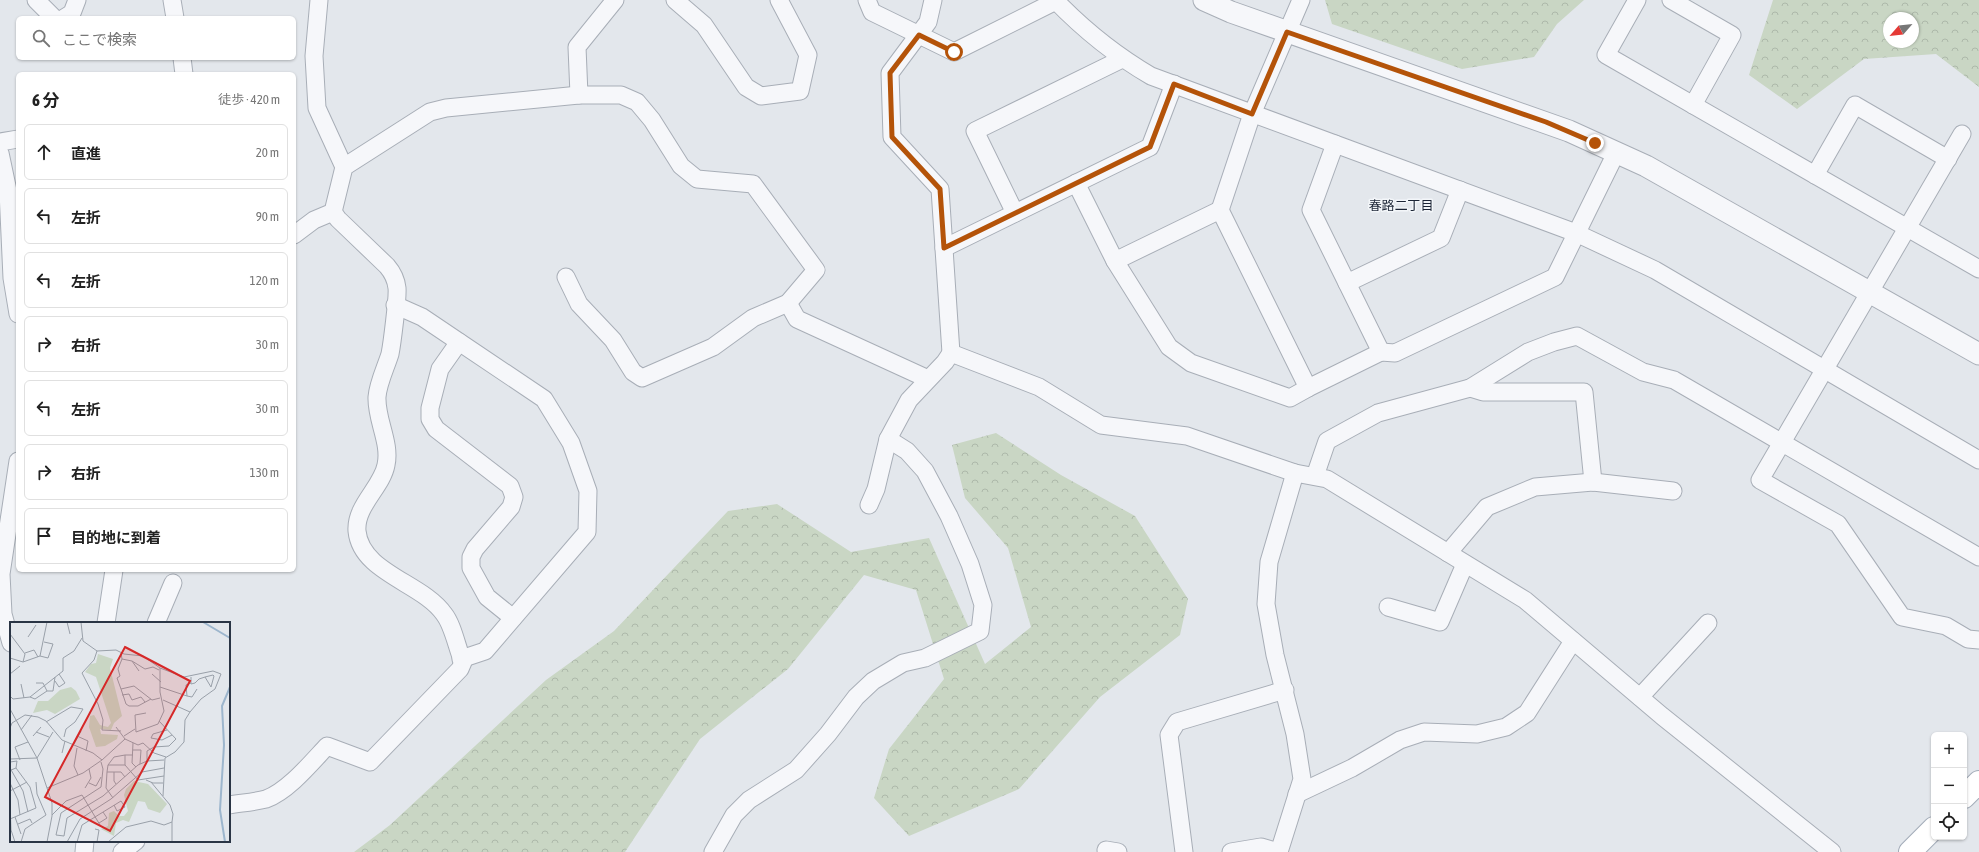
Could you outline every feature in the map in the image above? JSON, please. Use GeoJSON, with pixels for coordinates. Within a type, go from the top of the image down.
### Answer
{"type":"FeatureCollection","features":[{"type":"Feature","properties":{"kind":"main road"},"geometry":{"type":"LineString","coordinates":[[1967,794],[1979,782]]}},
{"type":"Feature","properties":{"kind":"main road"},"geometry":{"type":"LineString","coordinates":[[1910,852],[1931,831]]}},
{"type":"Feature","properties":{"kind":"street"},"geometry":{"type":"LineString","coordinates":[[36,0],[52,16]]}},
{"type":"Feature","properties":{"kind":"street"},"geometry":{"type":"LineString","coordinates":[[67,16],[72,13],[77,0]]}},
{"type":"Feature","properties":{"kind":"street"},"geometry":{"type":"LineString","coordinates":[[172,0],[175,16]]}},
{"type":"Feature","properties":{"kind":"street"},"geometry":{"type":"LineString","coordinates":[[230,805],[267,798],[279,791],[299,775],[328,746],[370,762],[460,669],[463,662],[445,614],[435,604],[374,562],[360,545],[357,530],[358,517],[386,467],[388,453],[377,409],[377,395],[390,352],[397,289],[394,275],[387,266],[338,219],[333,212],[344,167],[317,108],[314,56],[319,0]]}},
{"type":"Feature","properties":{"kind":"street"},"geometry":{"type":"LineString","coordinates":[[579,94],[577,47],[615,0]]}},
{"type":"Feature","properties":{"kind":"street"},"geometry":{"type":"LineString","coordinates":[[675,0],[704,25],[746,87],[761,96],[800,91],[808,55],[779,0]]}},
{"type":"Feature","properties":{"kind":"street"},"geometry":{"type":"LineString","coordinates":[[867,0],[872,12],[954,52],[1055,0],[1093,36],[1122,59],[1151,76],[1576,233],[1654,270],[1979,460]]}},
{"type":"Feature","properties":{"kind":"street"},"geometry":{"type":"LineString","coordinates":[[869,505],[876,489],[888,439],[909,400],[945,362],[951,353],[940,189],[892,137],[890,73],[928,22],[933,0]]}},
{"type":"Feature","properties":{"kind":"street"},"geometry":{"type":"LineString","coordinates":[[1204,0],[1231,12],[1287,32],[1546,122],[1646,166],[1979,354]]}},
{"type":"Feature","properties":{"kind":"street"},"geometry":{"type":"LineString","coordinates":[[1301,0],[1252,114],[1220,210],[1308,388]]}},
{"type":"Feature","properties":{"kind":"street"},"geometry":{"type":"LineString","coordinates":[[1637,0],[1606,55],[1979,269]]}},
{"type":"Feature","properties":{"kind":"street"},"geometry":{"type":"LineString","coordinates":[[1671,0],[1732,35],[1692,105]]}},
{"type":"Feature","properties":{"kind":"street"},"geometry":{"type":"LineString","coordinates":[[1015,213],[975,131],[1122,59]]}},
{"type":"Feature","properties":{"kind":"street"},"geometry":{"type":"LineString","coordinates":[[182,60],[184,72]]}},
{"type":"Feature","properties":{"kind":"street"},"geometry":{"type":"LineString","coordinates":[[944,248],[1150,147],[1174,84]]}},
{"type":"Feature","properties":{"kind":"street"},"geometry":{"type":"LineString","coordinates":[[344,167],[430,112],[446,108],[579,94],[621,95],[636,102],[652,120],[681,166],[697,179],[754,184],[816,270],[788,303],[753,318],[713,347],[642,378],[633,372],[613,340],[579,304],[566,277]]}},
{"type":"Feature","properties":{"kind":"street"},"geometry":{"type":"LineString","coordinates":[[1815,175],[1855,105],[1948,159]]}},
{"type":"Feature","properties":{"kind":"street"},"geometry":{"type":"LineString","coordinates":[[1962,134],[1760,480],[1838,524],[1902,617],[1946,626],[1968,639],[1979,640]]}},
{"type":"Feature","properties":{"kind":"street"},"geometry":{"type":"LineString","coordinates":[[0,142],[16,139]]}},
{"type":"Feature","properties":{"kind":"street"},"geometry":{"type":"LineString","coordinates":[[1335,144],[1311,210],[1381,352]]}},
{"type":"Feature","properties":{"kind":"street"},"geometry":{"type":"LineString","coordinates":[[0,153],[8,191],[12,278],[16,302]]}},
{"type":"Feature","properties":{"kind":"street"},"geometry":{"type":"LineString","coordinates":[[1076,183],[1115,261],[1168,347],[1190,364],[1290,398],[1381,352],[1395,353],[1555,277],[1616,153]]}},
{"type":"Feature","properties":{"kind":"street"},"geometry":{"type":"LineString","coordinates":[[1348,283],[1441,238],[1460,190]]}},
{"type":"Feature","properties":{"kind":"street"},"geometry":{"type":"LineString","coordinates":[[1115,261],[1220,210]]}},
{"type":"Feature","properties":{"kind":"street"},"geometry":{"type":"LineString","coordinates":[[296,234],[314,220],[333,212]]}},
{"type":"Feature","properties":{"kind":"street"},"geometry":{"type":"LineString","coordinates":[[788,303],[797,319],[928,379]]}},
{"type":"Feature","properties":{"kind":"street"},"geometry":{"type":"LineString","coordinates":[[395,305],[422,317],[544,399],[570,443],[588,491],[587,532],[485,651],[462,659]]}},
{"type":"Feature","properties":{"kind":"street"},"geometry":{"type":"LineString","coordinates":[[1315,476],[1327,441],[1378,413],[1470,388],[1528,352],[1554,342],[1577,336],[1643,372],[1674,380],[1979,557]]}},
{"type":"Feature","properties":{"kind":"street"},"geometry":{"type":"LineString","coordinates":[[459,342],[440,369],[430,408],[430,419],[436,429],[510,486],[514,497],[511,507],[475,548],[470,557],[471,568],[488,597],[513,618]]}},
{"type":"Feature","properties":{"kind":"street"},"geometry":{"type":"LineString","coordinates":[[951,353],[1039,387],[1101,425],[1187,436],[1295,472],[1326,479],[1525,600],[1640,697],[1832,852]]}},
{"type":"Feature","properties":{"kind":"street"},"geometry":{"type":"LineString","coordinates":[[1470,388],[1483,392],[1584,392],[1593,482]]}},
{"type":"Feature","properties":{"kind":"street"},"geometry":{"type":"LineString","coordinates":[[713,852],[734,815],[749,800],[796,770],[828,734],[856,697],[873,681],[903,663],[925,658],[980,631],[983,605],[970,564],[949,516],[925,471],[907,451],[888,439]]}},
{"type":"Feature","properties":{"kind":"street"},"geometry":{"type":"LineString","coordinates":[[1232,852],[1260,847],[1279,852],[1302,779],[1295,734],[1275,655],[1266,604],[1269,562],[1295,472]]}},
{"type":"Feature","properties":{"kind":"street"},"geometry":{"type":"LineString","coordinates":[[10,639],[3,614],[1,574],[16,474]]}},
{"type":"Feature","properties":{"kind":"street"},"geometry":{"type":"LineString","coordinates":[[1448,553],[1487,507],[1535,487],[1593,482],[1674,491]]}},
{"type":"Feature","properties":{"kind":"street"},"geometry":{"type":"LineString","coordinates":[[1388,607],[1440,622],[1465,564]]}},
{"type":"Feature","properties":{"kind":"street"},"geometry":{"type":"LineString","coordinates":[[106,622],[114,572]]}},
{"type":"Feature","properties":{"kind":"street"},"geometry":{"type":"LineString","coordinates":[[156,622],[173,583]]}},
{"type":"Feature","properties":{"kind":"street"},"geometry":{"type":"LineString","coordinates":[[1640,697],[1708,623]]}},
{"type":"Feature","properties":{"kind":"street"},"geometry":{"type":"LineString","coordinates":[[1297,794],[1352,768],[1400,740],[1424,732],[1477,734],[1506,727],[1527,713],[1573,641]]}},
{"type":"Feature","properties":{"kind":"street"},"geometry":{"type":"LineString","coordinates":[[1184,852],[1169,735],[1177,722],[1284,690]]}},
{"type":"Feature","properties":{"kind":"street"},"geometry":{"type":"LineString","coordinates":[[84,852],[85,842]]}},
{"type":"Feature","properties":{"kind":"street"},"geometry":{"type":"LineString","coordinates":[[122,852],[135,842]]}},
{"type":"Feature","properties":{"kind":"green space"},"geometry":{"type":"Polygon","coordinates":[[[1325,0],[1584,0],[1557,24],[1534,57],[1462,69],[1332,24],[1325,0]]]}},
{"type":"Feature","properties":{"kind":"green space"},"geometry":{"type":"Polygon","coordinates":[[[1773,0],[1979,0],[1979,87],[1936,54],[1864,59],[1797,109],[1749,75],[1773,0]]]}},
{"type":"Feature","properties":{"kind":"green space"},"geometry":{"type":"Polygon","coordinates":[[[996,433],[1061,475],[1135,516],[1188,599],[1180,635],[1100,697],[1019,789],[909,836],[874,798],[889,749],[944,679],[916,590],[864,575],[788,669],[700,739],[625,852],[354,852],[390,825],[546,680],[614,631],[728,511],[777,504],[851,552],[929,538],[985,664],[1031,627],[1008,548],[965,498],[952,445],[996,433]]]}},
{"type":"Feature","properties":{"kind":"district","name":"春路二丁目"},"geometry":{"type":"Point","coordinates":[1401,205]}},
{"type":"Feature","properties":{"kind":"route"},"geometry":{"type":"LineString","coordinates":[[954,52],[919,35],[890,73],[892,137],[940,189],[944,248],[1150,147],[1174,84],[1252,114],[1287,32],[1546,122],[1595,143]]}}]}
